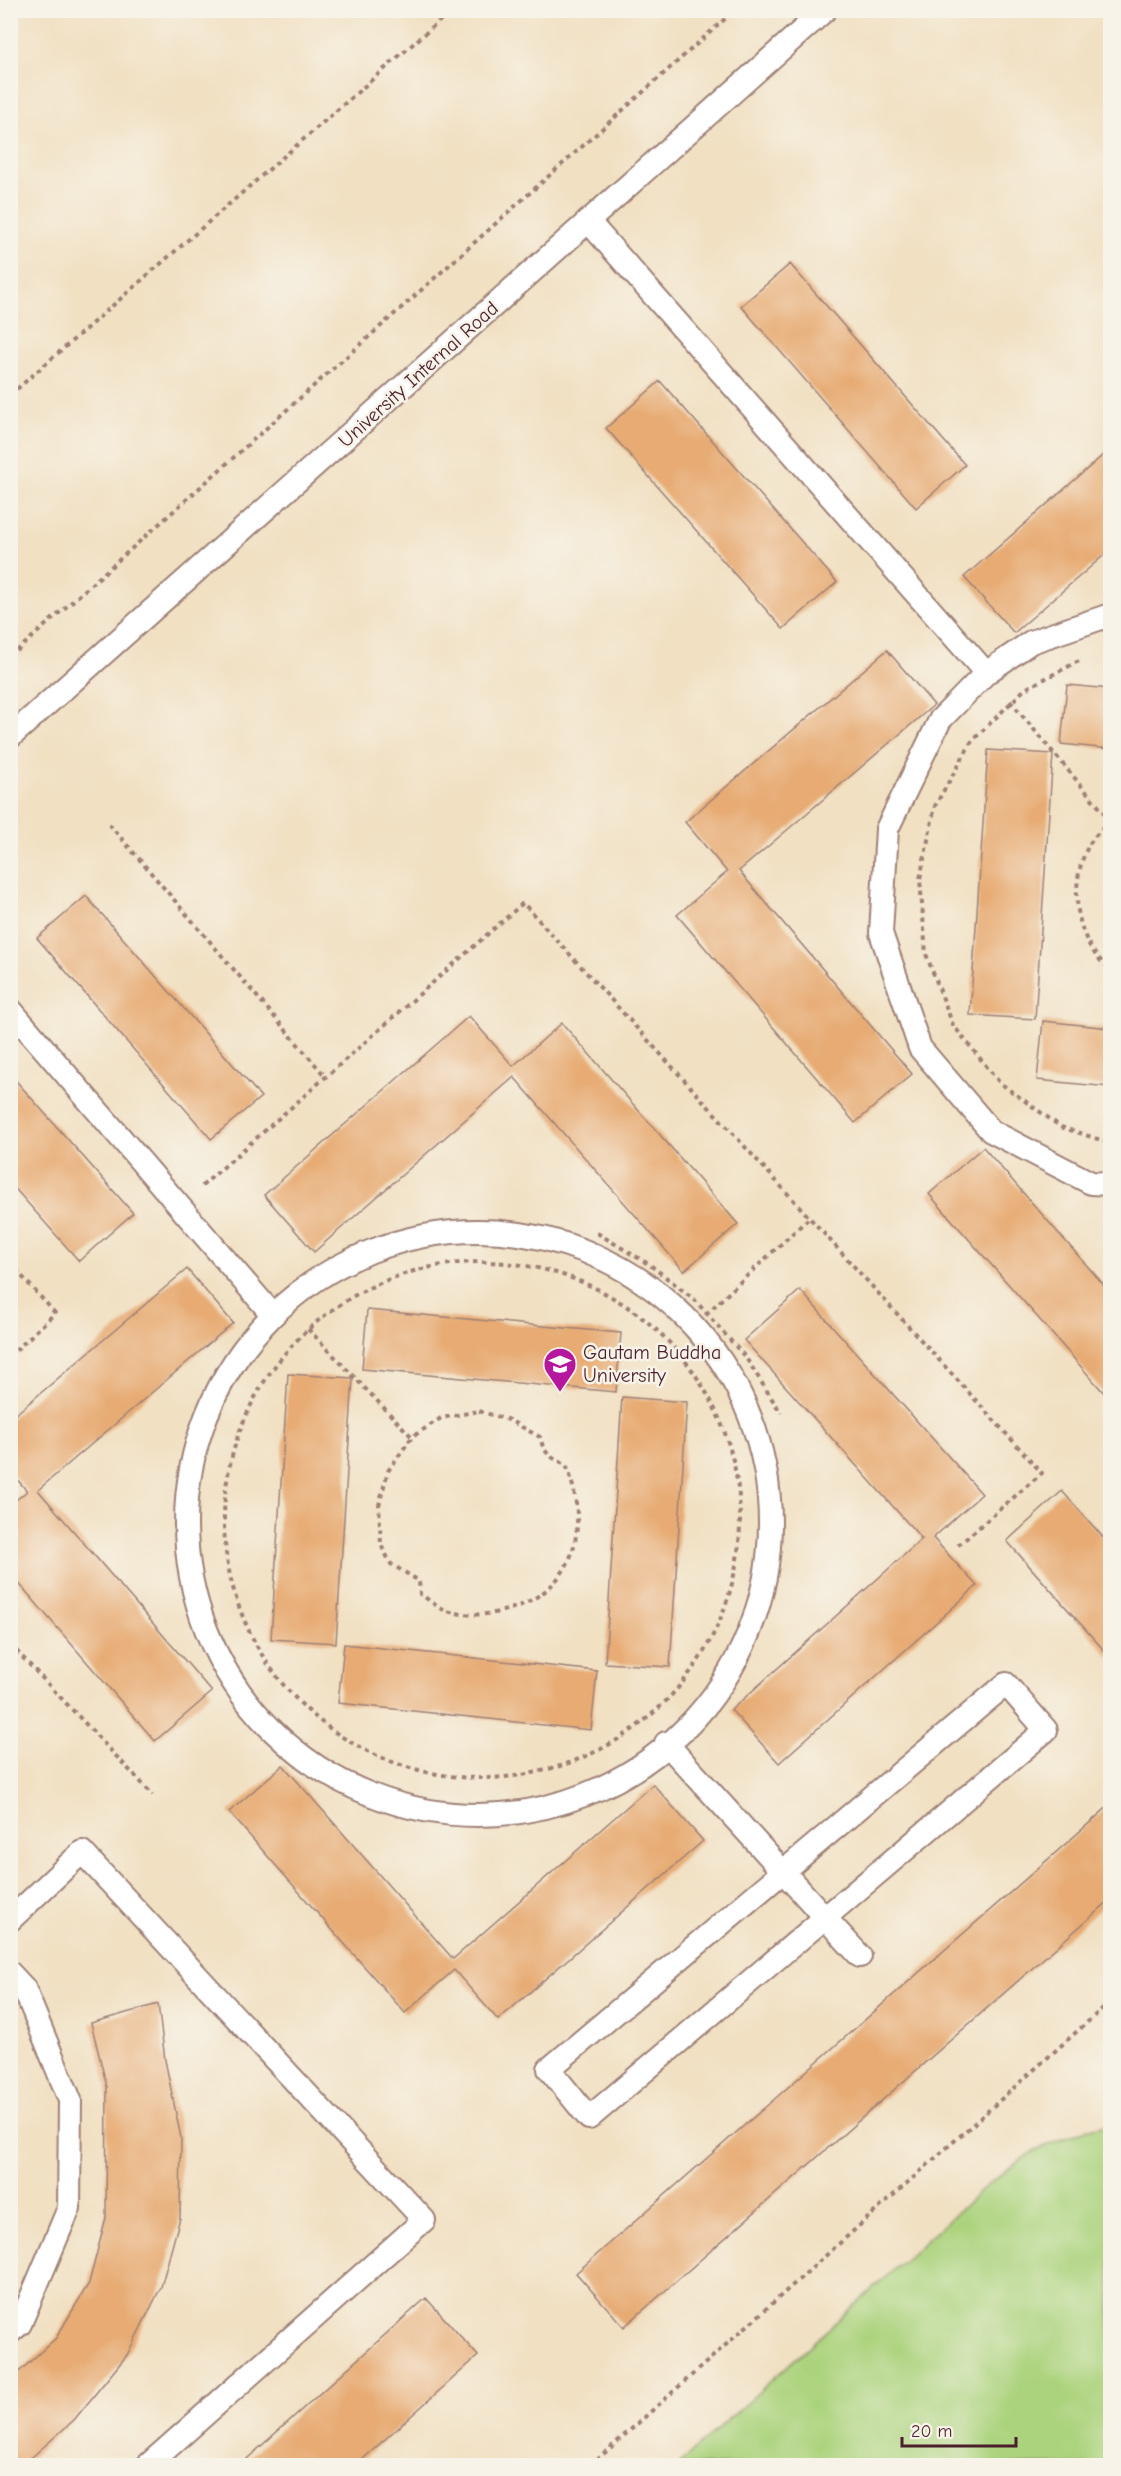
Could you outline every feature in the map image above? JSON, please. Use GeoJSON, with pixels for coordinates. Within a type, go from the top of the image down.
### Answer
{"type":"FeatureCollection","features":[{"type":"Feature","properties":{"kind":"lane","name":"University Internal Road"},"geometry":{"type":"LineString","coordinates":[[10,737],[825,10]]}},
{"type":"Feature","properties":{"kind":"lane"},"geometry":{"type":"LineString","coordinates":[[588,221],[986,673]]}},
{"type":"Feature","properties":{"kind":"lane"},"geometry":{"type":"LineString","coordinates":[[1110,615],[1031,642],[986,673],[940,720],[887,829],[881,933],[920,1048],[991,1131],[1091,1183],[1110,1184]]}},
{"type":"Feature","properties":{"kind":"lane"},"geometry":{"type":"LineString","coordinates":[[10,1009],[272,1314]]}},
{"type":"Feature","properties":{"kind":"lane"},"geometry":{"type":"LineString","coordinates":[[439,1230],[547,1237],[648,1283],[723,1360],[769,1473],[768,1581],[718,1696],[621,1782],[551,1810],[519,1816],[395,1805],[295,1754],[224,1671],[185,1556],[192,1452],[244,1343],[272,1314],[290,1296],[335,1265],[439,1230]]}},
{"type":"Feature","properties":{"kind":"lane"},"geometry":{"type":"LineString","coordinates":[[1006,1684],[1046,1730],[825,1917],[589,2118],[549,2069],[1006,1684]]}},
{"type":"Feature","properties":{"kind":"lane"},"geometry":{"type":"LineString","coordinates":[[666,1743],[860,1956]]}},
{"type":"Feature","properties":{"kind":"lane"},"geometry":{"type":"LineString","coordinates":[[10,1920],[82,1852],[424,2220],[147,2466]]}},
{"type":"Feature","properties":{"kind":"lane"},"geometry":{"type":"LineString","coordinates":[[10,1973],[24,1988],[70,2100],[69,2208],[20,2324],[10,2332]]}},
{"type":"Feature","properties":{"kind":"path"},"geometry":{"type":"LineString","coordinates":[[10,395],[452,10]]}},
{"type":"Feature","properties":{"kind":"path"},"geometry":{"type":"LineString","coordinates":[[10,657],[735,10]]}},
{"type":"Feature","properties":{"kind":"path"},"geometry":{"type":"LineString","coordinates":[[1082,659],[1025,689],[972,741],[935,806],[920,879],[926,954],[953,1024],[1000,1083],[1061,1127],[1110,1143]]}},
{"type":"Feature","properties":{"kind":"path"},"geometry":{"type":"LineString","coordinates":[[986,673],[1110,820],[1089,845],[1078,875],[1077,908],[1086,938],[1110,969]]}},
{"type":"Feature","properties":{"kind":"path"},"geometry":{"type":"LineString","coordinates":[[109,824],[326,1077]]}},
{"type":"Feature","properties":{"kind":"path"},"geometry":{"type":"LineString","coordinates":[[180,1205],[523,903],[1042,1473],[955,1548]]}},
{"type":"Feature","properties":{"kind":"path"},"geometry":{"type":"LineString","coordinates":[[706,1314],[809,1218]]}},
{"type":"Feature","properties":{"kind":"path"},"geometry":{"type":"LineString","coordinates":[[597,1233],[650,1265],[693,1298],[746,1358],[782,1413]]}},
{"type":"Feature","properties":{"kind":"path"},"geometry":{"type":"LineString","coordinates":[[464,1261],[530,1265],[594,1286],[650,1322],[694,1371],[725,1430],[740,1495],[739,1561],[720,1624],[686,1680],[637,1729],[576,1762],[509,1778],[440,1775],[374,1754],[315,1717],[269,1666],[237,1604],[224,1536],[228,1467],[250,1402],[289,1346],[308,1329],[340,1303],[399,1274],[464,1261]]}},
{"type":"Feature","properties":{"kind":"path"},"geometry":{"type":"LineString","coordinates":[[10,1263],[55,1313],[10,1356]]}},
{"type":"Feature","properties":{"kind":"path"},"geometry":{"type":"LineString","coordinates":[[308,1329],[412,1437]]}},
{"type":"Feature","properties":{"kind":"path"},"geometry":{"type":"LineString","coordinates":[[479,1412],[509,1420],[540,1437],[543,1450],[552,1458],[566,1464],[578,1507],[578,1533],[570,1559],[554,1583],[526,1604],[492,1614],[446,1611],[420,1594],[419,1581],[391,1564],[381,1545],[379,1505],[388,1471],[412,1437],[441,1418],[479,1412]]}},
{"type":"Feature","properties":{"kind":"path"},"geometry":{"type":"LineString","coordinates":[[10,1644],[153,1795]]}},
{"type":"Feature","properties":{"kind":"path"},"geometry":{"type":"LineString","coordinates":[[590,2466],[1110,2002]]}},
{"type":"Feature","properties":{"kind":"green space"},"geometry":{"type":"Polygon","coordinates":[[[1110,2124],[1110,2465],[678,2465],[993,2180],[1034,2151],[1085,2130],[1110,2124]]]}},
{"type":"Feature","properties":{"kind":"building"},"geometry":{"type":"Polygon","coordinates":[[[790,264],[965,465],[916,508],[741,306],[790,264]]]}},
{"type":"Feature","properties":{"kind":"building"},"geometry":{"type":"Polygon","coordinates":[[[660,381],[837,582],[783,629],[606,428],[660,381]]]}},
{"type":"Feature","properties":{"kind":"building"},"geometry":{"type":"Polygon","coordinates":[[[1110,449],[1110,550],[1014,633],[964,577],[1110,449]]]}},
{"type":"Feature","properties":{"kind":"building"},"geometry":{"type":"Polygon","coordinates":[[[887,650],[934,705],[739,871],[912,1074],[855,1123],[677,915],[727,872],[685,822],[887,650]]]}},
{"type":"Feature","properties":{"kind":"building"},"geometry":{"type":"Polygon","coordinates":[[[1067,685],[1110,689],[1110,749],[1061,744],[1067,685]]]}},
{"type":"Feature","properties":{"kind":"building"},"geometry":{"type":"Polygon","coordinates":[[[988,750],[1053,754],[1035,1019],[970,1015],[988,750]]]}},
{"type":"Feature","properties":{"kind":"building"},"geometry":{"type":"Polygon","coordinates":[[[86,896],[261,1097],[211,1139],[37,938],[86,896]]]}},
{"type":"Feature","properties":{"kind":"building"},"geometry":{"type":"Polygon","coordinates":[[[469,1016],[513,1066],[562,1023],[738,1224],[684,1271],[514,1077],[314,1252],[264,1195],[469,1016]]]}},
{"type":"Feature","properties":{"kind":"building"},"geometry":{"type":"Polygon","coordinates":[[[1043,1021],[1110,1028],[1110,1087],[1037,1080],[1043,1021]]]}},
{"type":"Feature","properties":{"kind":"building"},"geometry":{"type":"Polygon","coordinates":[[[10,1074],[133,1213],[79,1261],[10,1183],[10,1074]]]}},
{"type":"Feature","properties":{"kind":"building"},"geometry":{"type":"Polygon","coordinates":[[[983,1147],[1110,1292],[1110,1390],[1105,1394],[929,1194],[983,1147]]]}},
{"type":"Feature","properties":{"kind":"building"},"geometry":{"type":"Polygon","coordinates":[[[187,1269],[233,1323],[38,1490],[212,1692],[155,1741],[10,1573],[10,1505],[27,1491],[10,1471],[10,1419],[187,1269]]]}},
{"type":"Feature","properties":{"kind":"building"},"geometry":{"type":"Polygon","coordinates":[[[800,1290],[982,1494],[933,1538],[977,1586],[779,1763],[731,1710],[922,1539],[744,1340],[800,1290]]]}},
{"type":"Feature","properties":{"kind":"building"},"geometry":{"type":"Polygon","coordinates":[[[367,1310],[621,1333],[616,1392],[362,1369],[367,1310]]]}},
{"type":"Feature","properties":{"kind":"building"},"geometry":{"type":"Polygon","coordinates":[[[288,1374],[353,1378],[336,1643],[271,1639],[288,1374]]]}},
{"type":"Feature","properties":{"kind":"building"},"geometry":{"type":"Polygon","coordinates":[[[622,1397],[687,1402],[670,1667],[605,1663],[622,1397]]]}},
{"type":"Feature","properties":{"kind":"building"},"geometry":{"type":"Polygon","coordinates":[[[1062,1491],[1110,1545],[1110,1657],[1007,1541],[1062,1491]]]}},
{"type":"Feature","properties":{"kind":"building"},"geometry":{"type":"Polygon","coordinates":[[[344,1644],[597,1671],[591,1730],[338,1703],[344,1644]]]}},
{"type":"Feature","properties":{"kind":"building"},"geometry":{"type":"Polygon","coordinates":[[[283,1765],[453,1959],[653,1784],[703,1841],[498,2020],[454,1970],[405,2013],[229,1812],[283,1765]]]}},
{"type":"Feature","properties":{"kind":"building"},"geometry":{"type":"Polygon","coordinates":[[[1110,1805],[1110,1900],[624,2327],[576,2273],[1110,1805]]]}},
{"type":"Feature","properties":{"kind":"building"},"geometry":{"type":"Polygon","coordinates":[[[158,2004],[165,2060],[181,2138],[180,2218],[161,2287],[127,2355],[74,2420],[32,2457],[17,2466],[10,2466],[10,2380],[56,2338],[89,2283],[106,2218],[107,2087],[91,2023],[158,2004]]]}},
{"type":"Feature","properties":{"kind":"building"},"geometry":{"type":"Polygon","coordinates":[[[426,2298],[478,2356],[355,2466],[239,2466],[426,2298]]]}},
{"type":"Feature","properties":{"kind":"place","name":"Gautam Buddha University"},"geometry":{"type":"Point","coordinates":[560,1393]}}]}
